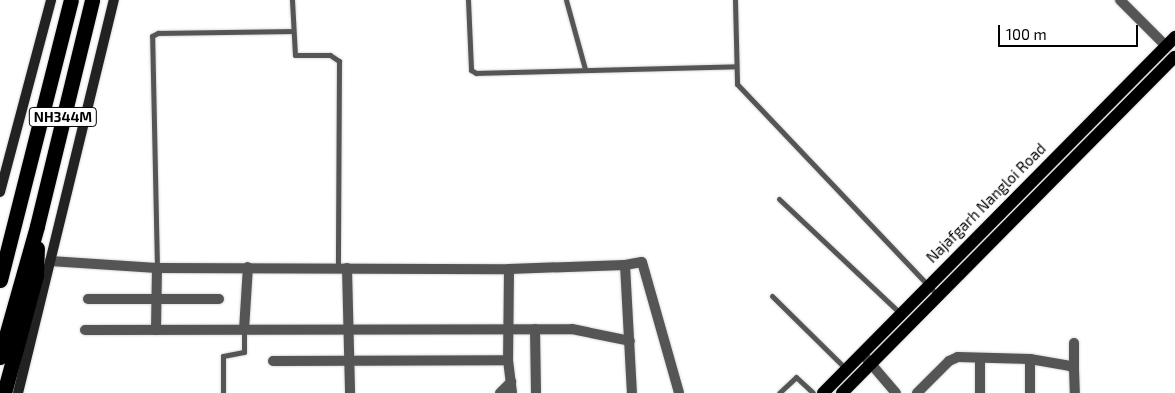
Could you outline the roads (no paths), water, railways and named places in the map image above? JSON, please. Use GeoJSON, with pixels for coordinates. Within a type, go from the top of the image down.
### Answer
{"type":"FeatureCollection","features":[{"type":"Feature","properties":{"kind":"highway","name":"NH344M"},"geometry":{"type":"LineString","coordinates":[[0,280],[71,0]]}},
{"type":"Feature","properties":{"kind":"highway","name":"NH344M"},"geometry":{"type":"LineString","coordinates":[[0,358],[35,234],[92,0]]}},
{"type":"Feature","properties":{"kind":"highway"},"geometry":{"type":"LineString","coordinates":[[0,254],[15,224]]}},
{"type":"Feature","properties":{"kind":"highway"},"geometry":{"type":"LineString","coordinates":[[4,393],[36,275],[35,234]]}},
{"type":"Feature","properties":{"kind":"main road","name":"Najafgarh Nangloi Road"},"geometry":{"type":"LineString","coordinates":[[823,393],[1171,41]]}},
{"type":"Feature","properties":{"kind":"main road"},"geometry":{"type":"LineString","coordinates":[[842,393],[937,295],[1173,62]]}},
{"type":"Feature","properties":{"kind":"street"},"geometry":{"type":"LineString","coordinates":[[0,192],[51,0]]}},
{"type":"Feature","properties":{"kind":"street"},"geometry":{"type":"LineString","coordinates":[[18,393],[114,0]]}},
{"type":"Feature","properties":{"kind":"street"},"geometry":{"type":"LineString","coordinates":[[1125,2],[1171,41]]}},
{"type":"Feature","properties":{"kind":"street"},"geometry":{"type":"LineString","coordinates":[[50,261],[157,268],[509,269],[625,265],[642,262],[679,393]]}},
{"type":"Feature","properties":{"kind":"street"},"geometry":{"type":"LineString","coordinates":[[625,265],[632,393]]}},
{"type":"Feature","properties":{"kind":"street"},"geometry":{"type":"LineString","coordinates":[[156,330],[157,268]]}},
{"type":"Feature","properties":{"kind":"street"},"geometry":{"type":"LineString","coordinates":[[244,330],[248,268]]}},
{"type":"Feature","properties":{"kind":"street"},"geometry":{"type":"LineString","coordinates":[[343,268],[349,329],[350,393]]}},
{"type":"Feature","properties":{"kind":"street"},"geometry":{"type":"LineString","coordinates":[[509,269],[508,360],[512,393]]}},
{"type":"Feature","properties":{"kind":"street"},"geometry":{"type":"LineString","coordinates":[[88,299],[219,299]]}},
{"type":"Feature","properties":{"kind":"street"},"geometry":{"type":"LineString","coordinates":[[85,330],[509,328],[578,330],[630,341]]}},
{"type":"Feature","properties":{"kind":"street"},"geometry":{"type":"LineString","coordinates":[[536,329],[536,393]]}},
{"type":"Feature","properties":{"kind":"street"},"geometry":{"type":"LineString","coordinates":[[1074,343],[1075,393]]}},
{"type":"Feature","properties":{"kind":"street"},"geometry":{"type":"LineString","coordinates":[[862,353],[896,393]]}},
{"type":"Feature","properties":{"kind":"street"},"geometry":{"type":"LineString","coordinates":[[917,393],[952,358],[1030,359],[1074,369]]}},
{"type":"Feature","properties":{"kind":"street"},"geometry":{"type":"LineString","coordinates":[[980,359],[980,393]]}},
{"type":"Feature","properties":{"kind":"street"},"geometry":{"type":"LineString","coordinates":[[1030,359],[1030,393]]}},
{"type":"Feature","properties":{"kind":"street"},"geometry":{"type":"LineString","coordinates":[[273,361],[508,360]]}},
{"type":"Feature","properties":{"kind":"street"},"geometry":{"type":"LineString","coordinates":[[500,393],[511,382]]}},
{"type":"Feature","properties":{"kind":"lane"},"geometry":{"type":"LineString","coordinates":[[292,0],[295,55],[330,55],[339,61],[343,268]]}},
{"type":"Feature","properties":{"kind":"lane"},"geometry":{"type":"LineString","coordinates":[[468,0],[472,72],[736,66]]}},
{"type":"Feature","properties":{"kind":"lane"},"geometry":{"type":"LineString","coordinates":[[566,0],[585,69]]}},
{"type":"Feature","properties":{"kind":"lane"},"geometry":{"type":"LineString","coordinates":[[735,0],[736,66],[739,86],[937,295]]}},
{"type":"Feature","properties":{"kind":"lane"},"geometry":{"type":"LineString","coordinates":[[157,268],[152,36],[158,33],[293,31]]}},
{"type":"Feature","properties":{"kind":"lane"},"geometry":{"type":"LineString","coordinates":[[779,199],[900,313]]}},
{"type":"Feature","properties":{"kind":"lane"},"geometry":{"type":"LineString","coordinates":[[772,296],[846,369]]}},
{"type":"Feature","properties":{"kind":"lane"},"geometry":{"type":"LineString","coordinates":[[222,393],[224,355],[244,352],[244,330]]}},
{"type":"Feature","properties":{"kind":"lane"},"geometry":{"type":"LineString","coordinates":[[779,393],[796,377],[813,393]]}}]}
